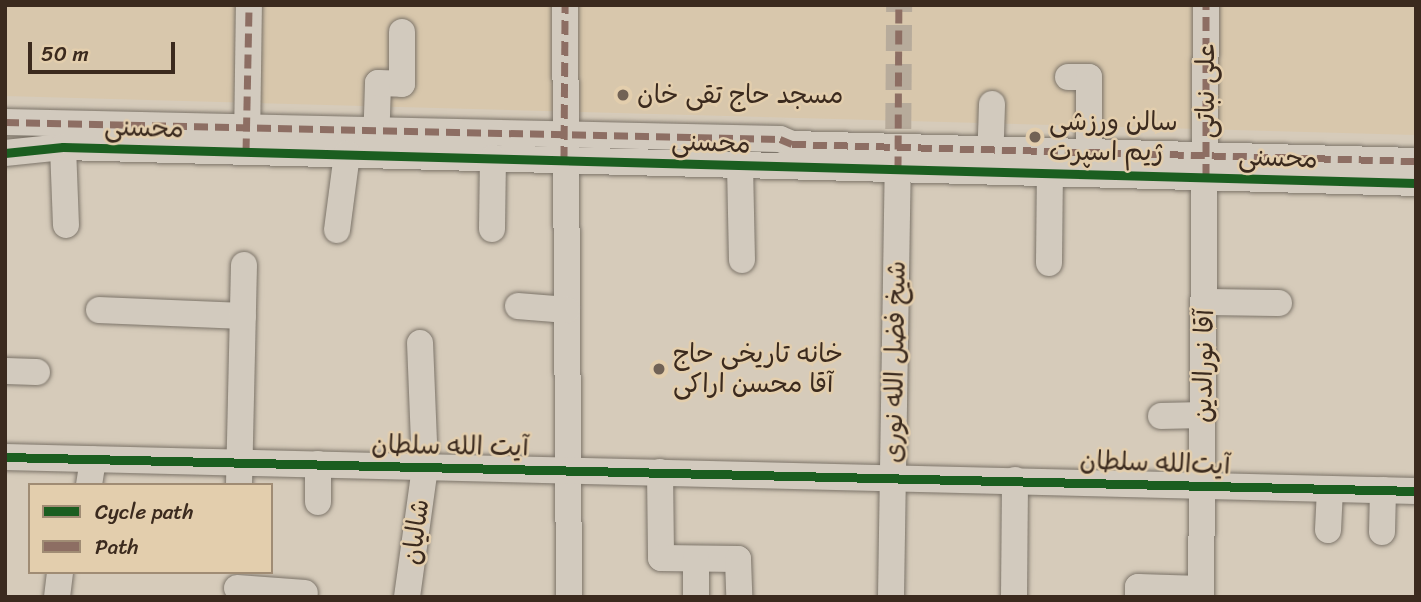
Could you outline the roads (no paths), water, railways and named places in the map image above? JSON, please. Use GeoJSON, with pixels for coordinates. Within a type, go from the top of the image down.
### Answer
{"type":"FeatureCollection","features":[{"type":"Feature","properties":{"kind":"street"},"geometry":{"type":"LineString","coordinates":[[247,140],[249,5]]}},
{"type":"Feature","properties":{"kind":"street"},"geometry":{"type":"LineString","coordinates":[[565,5],[564,147],[571,470],[569,597]]}},
{"type":"Feature","properties":{"kind":"street","name":"علی نباتی"},"geometry":{"type":"LineString","coordinates":[[1206,5],[1206,166]]}},
{"type":"Feature","properties":{"kind":"street"},"geometry":{"type":"LineString","coordinates":[[376,143],[378,83],[402,84],[402,33]]}},
{"type":"Feature","properties":{"kind":"street"},"geometry":{"type":"LineString","coordinates":[[5,122],[247,140],[1089,163],[1089,77],[1068,77]]}},
{"type":"Feature","properties":{"kind":"street"},"geometry":{"type":"LineString","coordinates":[[990,160],[992,104]]}},
{"type":"Feature","properties":{"kind":"street","name":"محسنی"},"geometry":{"type":"LineString","coordinates":[[5,153],[63,147],[247,140],[347,155],[376,143],[493,158],[564,147],[740,165],[898,170],[990,160],[1050,174],[1089,163],[1416,172]]}},
{"type":"Feature","properties":{"kind":"street"},"geometry":{"type":"LineString","coordinates":[[63,147],[66,225]]}},
{"type":"Feature","properties":{"kind":"street"},"geometry":{"type":"LineString","coordinates":[[337,230],[347,155]]}},
{"type":"Feature","properties":{"kind":"street"},"geometry":{"type":"LineString","coordinates":[[492,229],[493,158]]}},
{"type":"Feature","properties":{"kind":"street"},"geometry":{"type":"LineString","coordinates":[[1206,166],[1416,160]]}},
{"type":"Feature","properties":{"kind":"street"},"geometry":{"type":"LineString","coordinates":[[740,165],[742,260]]}},
{"type":"Feature","properties":{"kind":"street","name":"محسنی"},"geometry":{"type":"LineString","coordinates":[[1206,166],[1416,183]]}},
{"type":"Feature","properties":{"kind":"street","name":"آقا نورالدین"},"geometry":{"type":"LineString","coordinates":[[1201,593],[1206,166]]}},
{"type":"Feature","properties":{"kind":"street","name":"شیخ فضل الله نوری"},"geometry":{"type":"LineString","coordinates":[[891,597],[898,170]]}},
{"type":"Feature","properties":{"kind":"street"},"geometry":{"type":"LineString","coordinates":[[1049,263],[1050,174]]}},
{"type":"Feature","properties":{"kind":"street"},"geometry":{"type":"LineString","coordinates":[[239,474],[244,265]]}},
{"type":"Feature","properties":{"kind":"street"},"geometry":{"type":"LineString","coordinates":[[1205,302],[1279,303]]}},
{"type":"Feature","properties":{"kind":"street"},"geometry":{"type":"LineString","coordinates":[[518,306],[567,310]]}},
{"type":"Feature","properties":{"kind":"street"},"geometry":{"type":"LineString","coordinates":[[99,310],[243,316]]}},
{"type":"Feature","properties":{"kind":"street","name":"شالیان"},"geometry":{"type":"LineString","coordinates":[[407,597],[425,467],[420,343]]}},
{"type":"Feature","properties":{"kind":"street"},"geometry":{"type":"LineString","coordinates":[[5,371],[37,372]]}},
{"type":"Feature","properties":{"kind":"street"},"geometry":{"type":"LineString","coordinates":[[1161,416],[1203,415]]}},
{"type":"Feature","properties":{"kind":"street","name":"آیت الله سلطان"},"geometry":{"type":"LineString","coordinates":[[5,457],[91,472],[239,474],[318,464],[893,477]]}},
{"type":"Feature","properties":{"kind":"street"},"geometry":{"type":"LineString","coordinates":[[318,464],[318,502]]}},
{"type":"Feature","properties":{"kind":"street"},"geometry":{"type":"LineString","coordinates":[[660,472],[661,558],[738,559],[739,597]]}},
{"type":"Feature","properties":{"kind":"street","name":"آیت‌الله سلطان"},"geometry":{"type":"LineString","coordinates":[[893,477],[1416,491]]}},
{"type":"Feature","properties":{"kind":"street"},"geometry":{"type":"LineString","coordinates":[[1014,597],[1015,480]]}},
{"type":"Feature","properties":{"kind":"street"},"geometry":{"type":"LineString","coordinates":[[1328,530],[1331,489]]}},
{"type":"Feature","properties":{"kind":"street"},"geometry":{"type":"LineString","coordinates":[[1382,532],[1383,491]]}},
{"type":"Feature","properties":{"kind":"street"},"geometry":{"type":"LineString","coordinates":[[696,559],[696,597]]}},
{"type":"Feature","properties":{"kind":"street"},"geometry":{"type":"LineString","coordinates":[[57,597],[60,574]]}},
{"type":"Feature","properties":{"kind":"street"},"geometry":{"type":"LineString","coordinates":[[237,586],[305,593]]}},
{"type":"Feature","properties":{"kind":"street"},"geometry":{"type":"LineString","coordinates":[[1138,597],[1138,587],[1201,593]]}},
{"type":"Feature","properties":{"kind":"tunnel"},"geometry":{"type":"LineString","coordinates":[[898,168],[899,5]]}},
{"type":"Feature","properties":{"kind":"place","name":"مسجد حاج تقی خان"},"geometry":{"type":"Point","coordinates":[623,95]}},
{"type":"Feature","properties":{"kind":"place","name":"سالن ورزشی ژیم اسپرت"},"geometry":{"type":"Point","coordinates":[1035,137]}},
{"type":"Feature","properties":{"kind":"place","name":"خانه تاریخی حاج آقا محسن اراکی"},"geometry":{"type":"Point","coordinates":[659,369]}}]}
